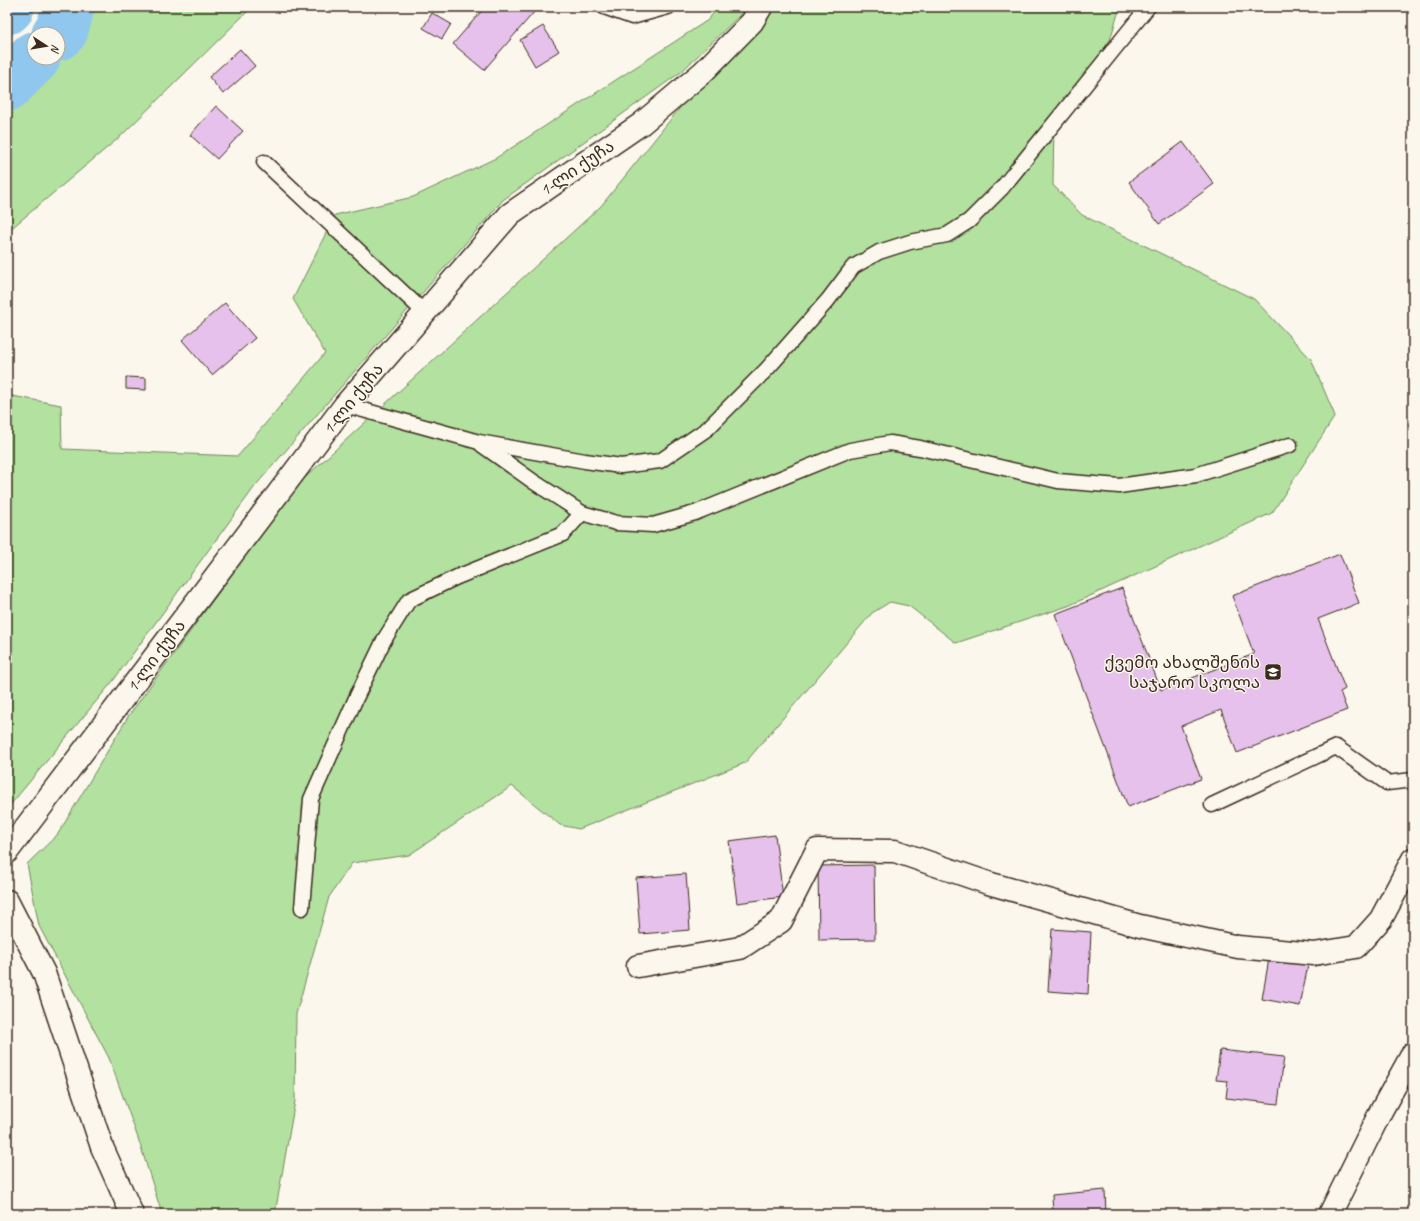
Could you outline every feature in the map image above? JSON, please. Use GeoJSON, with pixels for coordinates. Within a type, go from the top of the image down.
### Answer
{"type":"FeatureCollection","features":[{"type":"Feature","properties":{"kind":"street","name":"1-ლი ქუჩა"},"geometry":{"type":"LineString","coordinates":[[7,852],[345,405],[510,214],[641,124],[703,72],[752,22],[761,7]]}},
{"type":"Feature","properties":{"kind":"street"},"geometry":{"type":"LineString","coordinates":[[638,966],[740,948],[781,921],[817,850],[895,851],[988,883],[1140,926],[1238,947],[1314,954],[1356,947],[1381,919],[1413,859]]}},
{"type":"Feature","properties":{"kind":"street"},"geometry":{"type":"LineString","coordinates":[[7,904],[44,973],[102,1147],[132,1214]]}},
{"type":"Feature","properties":{"kind":"street"},"geometry":{"type":"LineString","coordinates":[[1330,1214],[1381,1111],[1413,1053]]}},
{"type":"Feature","properties":{"kind":"lane"},"geometry":{"type":"LineString","coordinates":[[604,7],[632,17],[668,7]]}},
{"type":"Feature","properties":{"kind":"lane"},"geometry":{"type":"LineString","coordinates":[[345,405],[478,442],[621,466],[660,461],[707,429],[768,369],[828,300],[853,268],[879,252],[910,242],[947,235],[969,221],[1002,188],[1148,7]]}},
{"type":"Feature","properties":{"kind":"lane"},"geometry":{"type":"LineString","coordinates":[[264,162],[425,313]]}},
{"type":"Feature","properties":{"kind":"lane"},"geometry":{"type":"LineString","coordinates":[[478,442],[534,482],[582,513],[616,523],[652,525],[695,513],[850,450],[890,443],[920,448],[1058,480],[1119,486],[1196,475],[1290,445]]}},
{"type":"Feature","properties":{"kind":"lane"},"geometry":{"type":"LineString","coordinates":[[302,908],[310,798],[384,640],[409,600],[457,577],[563,534],[582,513]]}},
{"type":"Feature","properties":{"kind":"lane"},"geometry":{"type":"LineString","coordinates":[[1212,805],[1336,746],[1387,783],[1413,780]]}},
{"type":"Feature","properties":{"kind":"green space"},"geometry":{"type":"Polygon","coordinates":[[[87,7],[252,7],[121,136],[7,232],[7,109],[49,66],[66,66],[66,48],[78,36],[87,7]]]}},
{"type":"Feature","properties":{"kind":"green space"},"geometry":{"type":"Polygon","coordinates":[[[718,7],[745,7],[739,16],[681,72],[503,200],[256,485],[113,681],[7,809],[7,395],[61,405],[62,449],[238,456],[325,353],[293,299],[335,215],[413,197],[496,158],[708,20],[718,7]]]}},
{"type":"Feature","properties":{"kind":"green space"},"geometry":{"type":"Polygon","coordinates":[[[761,7],[1120,7],[1110,40],[1054,121],[1053,185],[1082,215],[1254,299],[1311,359],[1335,416],[1272,513],[1068,606],[956,643],[909,606],[890,602],[872,613],[745,763],[579,829],[560,825],[512,786],[409,855],[352,863],[329,897],[296,1014],[295,1101],[275,1214],[162,1214],[138,1138],[109,1058],[39,926],[27,864],[58,834],[129,715],[298,484],[601,206],[761,7]]]}},
{"type":"Feature","properties":{"kind":"building"},"geometry":{"type":"Polygon","coordinates":[[[485,7],[531,7],[535,11],[484,70],[453,44],[485,7]]]}},
{"type":"Feature","properties":{"kind":"building"},"geometry":{"type":"Polygon","coordinates":[[[432,13],[451,24],[442,39],[423,28],[432,13]]]}},
{"type":"Feature","properties":{"kind":"building"},"geometry":{"type":"Polygon","coordinates":[[[543,26],[559,51],[535,66],[520,40],[543,26]]]}},
{"type":"Feature","properties":{"kind":"building"},"geometry":{"type":"Polygon","coordinates":[[[240,49],[255,66],[223,94],[209,77],[240,49]]]}},
{"type":"Feature","properties":{"kind":"building"},"geometry":{"type":"Polygon","coordinates":[[[216,106],[243,131],[217,159],[190,135],[216,106]]]}},
{"type":"Feature","properties":{"kind":"building"},"geometry":{"type":"Polygon","coordinates":[[[1183,142],[1214,184],[1159,224],[1129,182],[1183,142]]]}},
{"type":"Feature","properties":{"kind":"building"},"geometry":{"type":"Polygon","coordinates":[[[225,303],[255,338],[212,375],[182,340],[225,303]]]}},
{"type":"Feature","properties":{"kind":"building"},"geometry":{"type":"Polygon","coordinates":[[[126,377],[146,378],[146,390],[126,389],[126,377]]]}},
{"type":"Feature","properties":{"kind":"building","name":"ქვემო ახალშენის საჯარო სკოლა"},"geometry":{"type":"Polygon","coordinates":[[[1340,554],[1359,603],[1318,619],[1345,689],[1340,692],[1347,710],[1237,753],[1221,710],[1181,726],[1201,779],[1128,807],[1055,614],[1122,588],[1161,690],[1254,654],[1232,596],[1340,554]]]}},
{"type":"Feature","properties":{"kind":"building"},"geometry":{"type":"Polygon","coordinates":[[[775,835],[783,897],[737,903],[729,841],[775,835]]]}},
{"type":"Feature","properties":{"kind":"building"},"geometry":{"type":"Polygon","coordinates":[[[874,865],[875,939],[819,940],[818,866],[874,865]]]}},
{"type":"Feature","properties":{"kind":"building"},"geometry":{"type":"Polygon","coordinates":[[[686,874],[690,930],[640,934],[636,878],[686,874]]]}},
{"type":"Feature","properties":{"kind":"building"},"geometry":{"type":"Polygon","coordinates":[[[1052,929],[1091,932],[1088,994],[1048,991],[1052,929]]]}},
{"type":"Feature","properties":{"kind":"building"},"geometry":{"type":"Polygon","coordinates":[[[1270,953],[1309,960],[1300,1006],[1262,999],[1270,953]]]}},
{"type":"Feature","properties":{"kind":"building"},"geometry":{"type":"Polygon","coordinates":[[[1220,1050],[1284,1057],[1278,1104],[1226,1098],[1228,1081],[1216,1080],[1220,1050]]]}},
{"type":"Feature","properties":{"kind":"building"},"geometry":{"type":"Polygon","coordinates":[[[1105,1190],[1106,1214],[1053,1214],[1052,1195],[1105,1190]]]}},
{"type":"Feature","properties":{"kind":"waterway"},"geometry":{"type":"LineString","coordinates":[[63,26],[68,7]]}},
{"type":"Feature","properties":{"kind":"waterway"},"geometry":{"type":"LineString","coordinates":[[7,85],[26,66]]}},
{"type":"Feature","properties":{"kind":"place","name":"ქვემო ახალშენის საჯარო სკოლა"},"geometry":{"type":"Point","coordinates":[1273,672]}}]}
